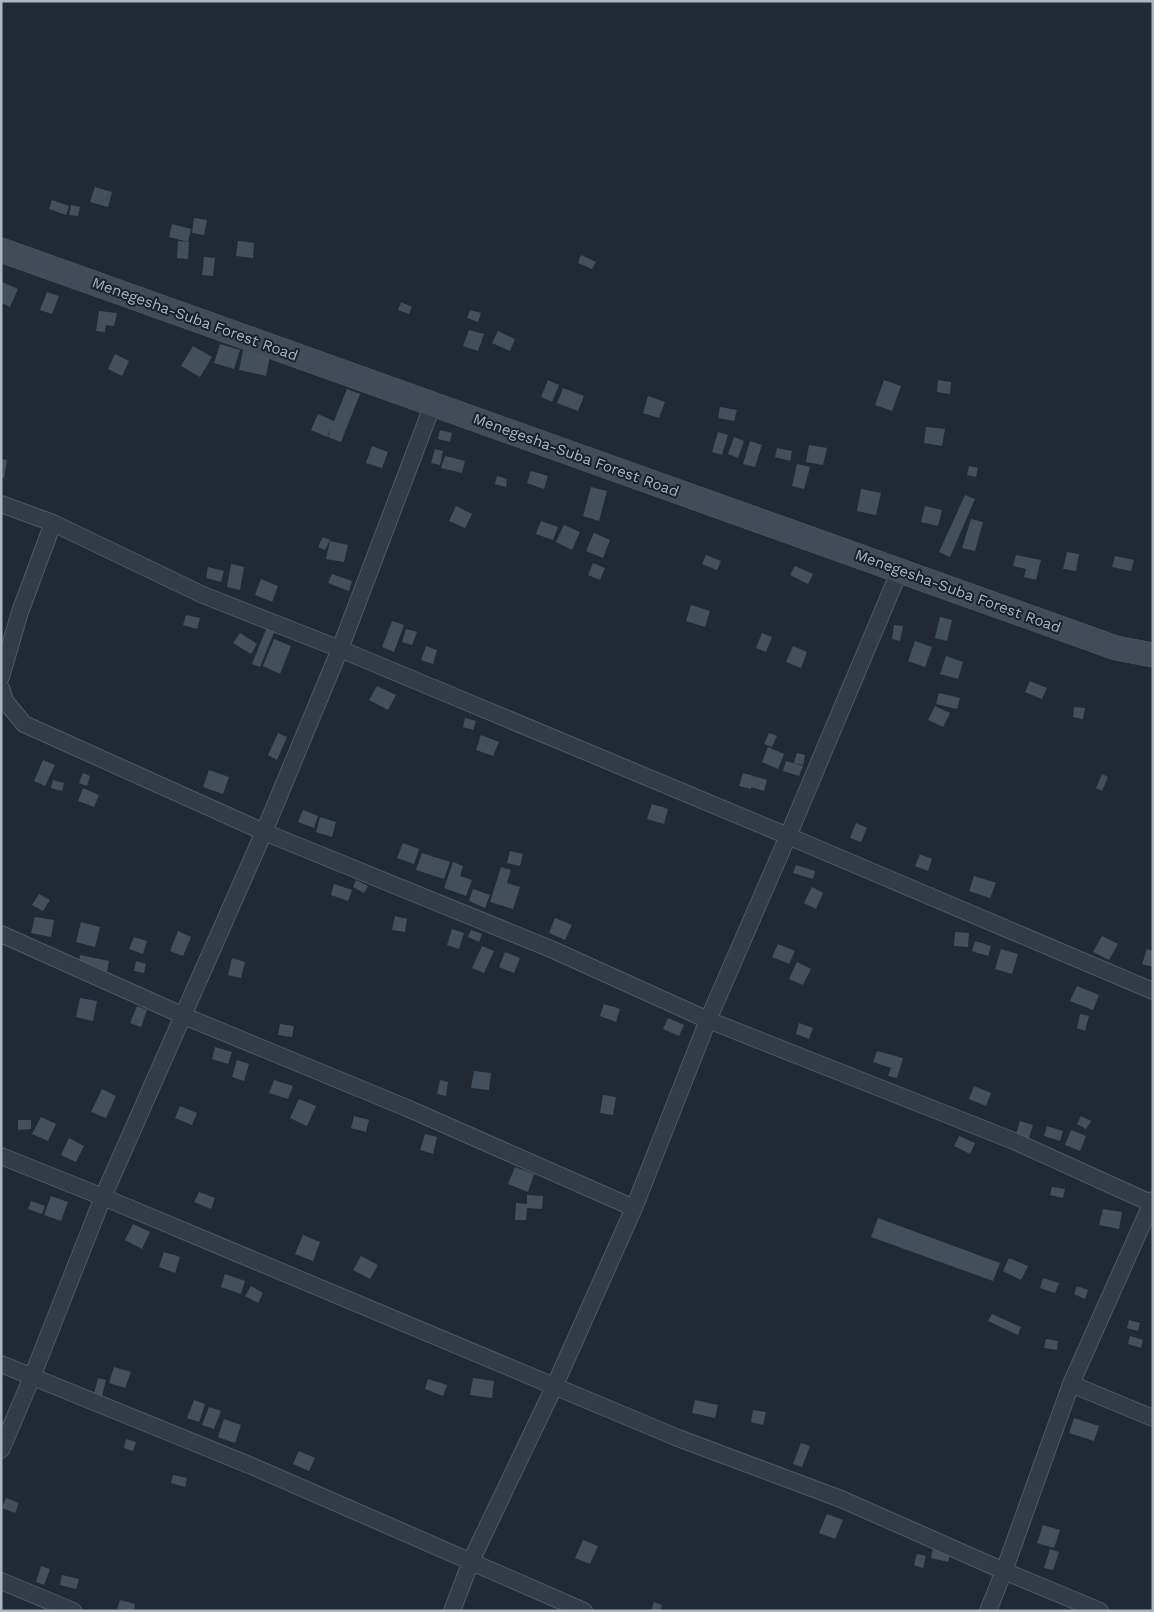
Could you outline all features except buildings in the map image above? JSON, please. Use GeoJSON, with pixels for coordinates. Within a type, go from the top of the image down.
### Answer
{"type":"FeatureCollection","features":[{"type":"Feature","properties":{"kind":"street","name":"Menegesha-Suba Forest Road"},"geometry":{"type":"LineString","coordinates":[[1,250],[1116,648],[1153,655]]}},
{"type":"Feature","properties":{"kind":"street"},"geometry":{"type":"LineString","coordinates":[[1,1450],[103,1197],[264,832],[340,649],[432,404]]}},
{"type":"Feature","properties":{"kind":"street"},"geometry":{"type":"LineString","coordinates":[[1,504],[52,523],[203,595],[340,649],[1153,991]]}},
{"type":"Feature","properties":{"kind":"street"},"geometry":{"type":"LineString","coordinates":[[1,677],[20,612],[52,523]]}},
{"type":"Feature","properties":{"kind":"street"},"geometry":{"type":"LineString","coordinates":[[452,1611],[471,1561],[555,1385],[634,1208],[708,1020],[900,570]]}},
{"type":"Feature","properties":{"kind":"street"},"geometry":{"type":"LineString","coordinates":[[1,688],[5,701],[24,724],[264,832],[551,949],[708,1020],[1014,1141],[1152,1202],[1071,1384],[1004,1572],[988,1611]]}},
{"type":"Feature","properties":{"kind":"street"},"geometry":{"type":"LineString","coordinates":[[1,934],[184,1016],[407,1108],[634,1208]]}},
{"type":"Feature","properties":{"kind":"street"},"geometry":{"type":"LineString","coordinates":[[1,1156],[555,1385],[678,1438],[841,1499],[1004,1572],[1100,1611]]}},
{"type":"Feature","properties":{"kind":"street"},"geometry":{"type":"LineString","coordinates":[[1,1364],[254,1467],[584,1611]]}},
{"type":"Feature","properties":{"kind":"street"},"geometry":{"type":"LineString","coordinates":[[1071,1384],[1153,1418]]}},
{"type":"Feature","properties":{"kind":"street"},"geometry":{"type":"LineString","coordinates":[[1,1581],[73,1611]]}}]}
